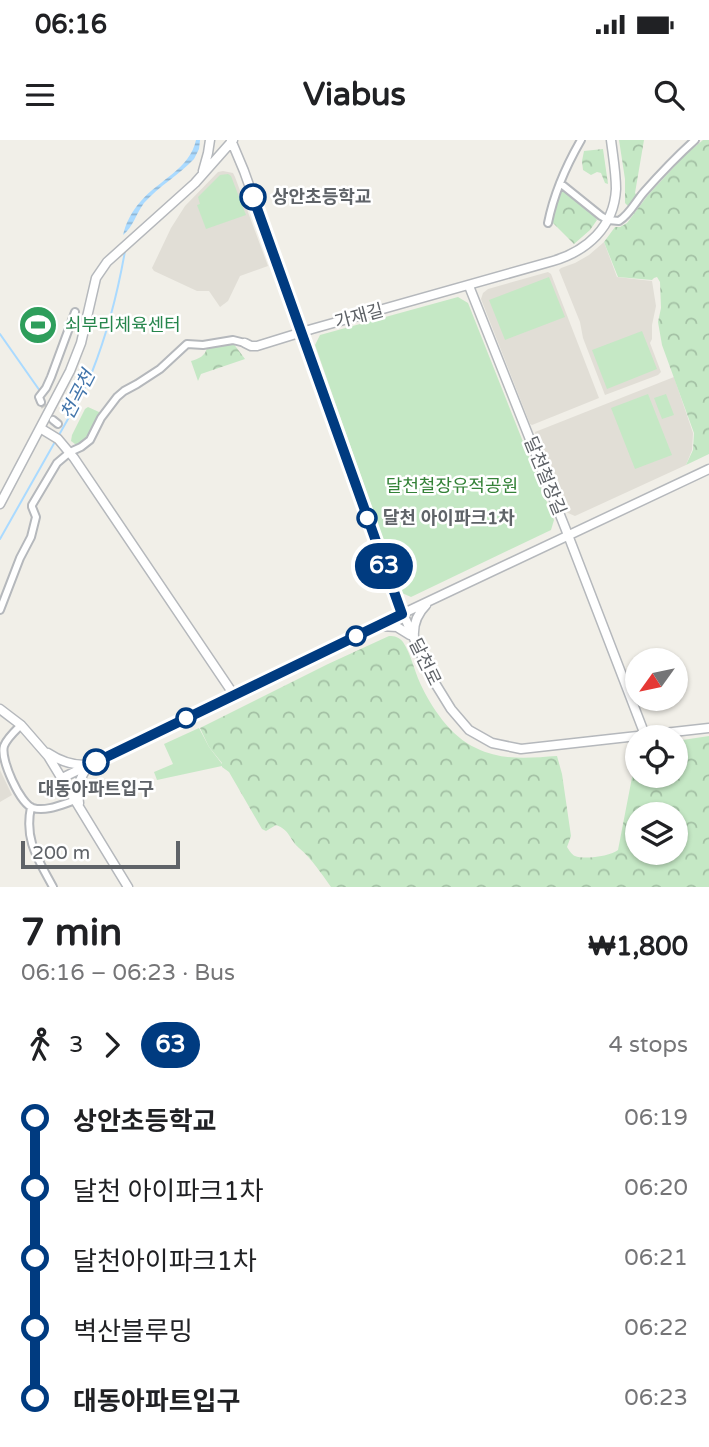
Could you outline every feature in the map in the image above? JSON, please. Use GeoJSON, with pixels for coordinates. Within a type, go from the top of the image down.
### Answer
{"type":"FeatureCollection","features":[{"type":"Feature","properties":{"kind":"street"},"geometry":{"type":"LineString","coordinates":[[200,178],[210,140]]}},
{"type":"Feature","properties":{"kind":"street"},"geometry":{"type":"LineString","coordinates":[[0,504],[70,371],[77,354],[96,278],[103,266],[200,178],[232,140]]}},
{"type":"Feature","properties":{"kind":"street","name":"달천로"},"geometry":{"type":"LineString","coordinates":[[232,140],[402,614],[435,685],[464,725],[483,740],[510,748],[530,749],[625,737]]}},
{"type":"Feature","properties":{"kind":"street"},"geometry":{"type":"LineString","coordinates":[[548,223],[553,198],[581,140]]}},
{"type":"Feature","properties":{"kind":"street","name":"가재길"},"geometry":{"type":"LineString","coordinates":[[0,610],[31,537],[36,517],[32,505],[67,449],[81,447],[90,440],[101,418],[120,394],[160,369],[187,344],[203,345],[233,340],[257,346],[570,256],[592,241],[608,220],[616,188],[611,140]]}},
{"type":"Feature","properties":{"kind":"street"},"geometry":{"type":"LineString","coordinates":[[560,183],[593,211],[617,222],[624,218],[653,182],[695,140]]}},
{"type":"Feature","properties":{"kind":"street","name":"달천철장길"},"geometry":{"type":"LineString","coordinates":[[62,778],[568,535],[469,285]]}},
{"type":"Feature","properties":{"kind":"street"},"geometry":{"type":"LineString","coordinates":[[41,402],[39,397],[47,388],[75,312]]}},
{"type":"Feature","properties":{"kind":"street"},"geometry":{"type":"LineString","coordinates":[[40,428],[67,449],[234,695]]}},
{"type":"Feature","properties":{"kind":"street"},"geometry":{"type":"LineString","coordinates":[[641,725],[568,535],[709,469]]}},
{"type":"Feature","properties":{"kind":"street"},"geometry":{"type":"LineString","coordinates":[[414,640],[416,619],[432,600]]}},
{"type":"Feature","properties":{"kind":"street"},"geometry":{"type":"LineString","coordinates":[[374,627],[397,627],[406,631],[414,640]]}},
{"type":"Feature","properties":{"kind":"street"},"geometry":{"type":"LineString","coordinates":[[0,709],[21,725],[54,758],[79,765],[92,764]]}},
{"type":"Feature","properties":{"kind":"street"},"geometry":{"type":"LineString","coordinates":[[21,725],[4,745],[3,756],[24,802],[31,807],[45,809],[76,800]]}},
{"type":"Feature","properties":{"kind":"street","name":"달천로"},"geometry":{"type":"LineString","coordinates":[[688,730],[709,727]]}},
{"type":"Feature","properties":{"kind":"street"},"geometry":{"type":"LineString","coordinates":[[42,748],[128,887]]}},
{"type":"Feature","properties":{"kind":"street"},"geometry":{"type":"LineString","coordinates":[[81,810],[78,793],[80,781],[92,764]]}},
{"type":"Feature","properties":{"kind":"street"},"geometry":{"type":"LineString","coordinates":[[31,807],[30,841],[53,887]]}},
{"type":"Feature","properties":{"kind":"shaded area","name":"상안초등학교"},"geometry":{"type":"Polygon","coordinates":[[[218,172],[233,173],[235,177],[268,266],[240,276],[228,301],[220,307],[209,291],[197,291],[152,268],[185,206],[218,172]]]}},
{"type":"Feature","properties":{"kind":"shaded area"},"geometry":{"type":"Polygon","coordinates":[[[604,242],[617,277],[652,281],[656,306],[650,343],[661,372],[605,395],[559,270],[589,255],[604,242]]]}},
{"type":"Feature","properties":{"kind":"shaded area"},"geometry":{"type":"Polygon","coordinates":[[[548,272],[599,398],[532,425],[481,299],[488,289],[548,272]]]}},
{"type":"Feature","properties":{"kind":"shaded area"},"geometry":{"type":"Polygon","coordinates":[[[674,377],[693,433],[692,450],[686,465],[575,516],[565,511],[535,432],[674,377]]]}},
{"type":"Feature","properties":{"kind":"shaded area"},"geometry":{"type":"Polygon","coordinates":[[[0,770],[12,795],[0,802],[0,770]]]}},
{"type":"Feature","properties":{"kind":"green space"},"geometry":{"type":"Polygon","coordinates":[[[619,140],[644,140],[635,193],[637,196],[628,206],[625,203],[625,179],[619,140]]]}},
{"type":"Feature","properties":{"kind":"green space"},"geometry":{"type":"Polygon","coordinates":[[[703,140],[709,140],[709,454],[686,465],[693,450],[694,433],[662,345],[658,322],[661,308],[660,282],[657,277],[652,280],[618,277],[604,242],[615,227],[627,223],[648,195],[685,155],[703,140]]]}},
{"type":"Feature","properties":{"kind":"green space"},"geometry":{"type":"Polygon","coordinates":[[[603,149],[608,184],[601,173],[591,175],[583,170],[584,151],[603,149]]]}},
{"type":"Feature","properties":{"kind":"green space"},"geometry":{"type":"Polygon","coordinates":[[[228,174],[246,215],[206,229],[197,205],[200,204],[198,197],[220,175],[228,174]]]}},
{"type":"Feature","properties":{"kind":"green space"},"geometry":{"type":"Polygon","coordinates":[[[563,190],[597,220],[574,244],[551,221],[559,192],[563,190]]]}},
{"type":"Feature","properties":{"kind":"green space"},"geometry":{"type":"Polygon","coordinates":[[[549,277],[565,317],[505,340],[489,300],[549,277]]]}},
{"type":"Feature","properties":{"kind":"green space","name":"달천철장유적공원"},"geometry":{"type":"Polygon","coordinates":[[[458,297],[468,303],[554,520],[551,530],[411,597],[402,593],[315,345],[320,335],[458,297]]]}},
{"type":"Feature","properties":{"kind":"green space"},"geometry":{"type":"Polygon","coordinates":[[[642,331],[657,369],[607,389],[592,350],[642,331]]]}},
{"type":"Feature","properties":{"kind":"green space"},"geometry":{"type":"Polygon","coordinates":[[[233,343],[245,359],[201,374],[198,381],[191,361],[203,355],[207,347],[233,343]]]}},
{"type":"Feature","properties":{"kind":"green space"},"geometry":{"type":"Polygon","coordinates":[[[648,394],[672,455],[635,469],[611,408],[648,394]]]}},
{"type":"Feature","properties":{"kind":"green space"},"geometry":{"type":"Polygon","coordinates":[[[666,394],[674,415],[662,419],[654,398],[666,394]]]}},
{"type":"Feature","properties":{"kind":"green space"},"geometry":{"type":"Polygon","coordinates":[[[88,407],[99,412],[99,415],[88,441],[79,447],[71,441],[72,435],[88,407]]]}},
{"type":"Feature","properties":{"kind":"green space"},"geometry":{"type":"Polygon","coordinates":[[[389,636],[397,637],[406,647],[430,702],[458,737],[486,752],[506,757],[557,756],[571,836],[567,847],[573,855],[579,857],[604,856],[618,850],[625,814],[625,865],[688,865],[688,802],[627,802],[630,788],[688,788],[688,739],[709,736],[709,887],[331,887],[284,829],[276,825],[266,831],[262,829],[229,772],[222,767],[222,763],[209,747],[200,728],[328,664],[389,636]]]}},
{"type":"Feature","properties":{"kind":"green space"},"geometry":{"type":"Polygon","coordinates":[[[199,728],[222,766],[157,780],[154,772],[173,764],[164,744],[199,728]]]}},
{"type":"Feature","properties":{"kind":"water"},"geometry":{"type":"Polygon","coordinates":[[[196,140],[200,140],[194,159],[144,203],[123,235],[138,205],[181,167],[193,150],[196,140]]]}},
{"type":"Feature","properties":{"kind":"waterway","name":"천곡천"},"geometry":{"type":"LineString","coordinates":[[59,435],[92,372],[112,312],[125,251]]}},
{"type":"Feature","properties":{"kind":"waterway"},"geometry":{"type":"LineString","coordinates":[[0,334],[40,391]]}},
{"type":"Feature","properties":{"kind":"waterway","name":"천곡천"},"geometry":{"type":"LineString","coordinates":[[0,539],[56,440]]}},
{"type":"Feature","properties":{"kind":"tunnel"},"geometry":{"type":"LineString","coordinates":[[41,402],[53,420]]}},
{"type":"Feature","properties":{"kind":"bus line","name":"63"},"geometry":{"type":"LineString","coordinates":[[96,762],[402,614],[253,197]]}},
{"type":"Feature","properties":{"kind":"place","name":"상안초등학교"},"geometry":{"type":"Point","coordinates":[253,197]}},
{"type":"Feature","properties":{"kind":"place","name":"쇠부리체육센터"},"geometry":{"type":"Point","coordinates":[38,325]}},
{"type":"Feature","properties":{"kind":"place","name":"달천 아이파크1차"},"geometry":{"type":"Point","coordinates":[367,518]}},
{"type":"Feature","properties":{"kind":"place","name":"대동아파트입구"},"geometry":{"type":"Point","coordinates":[96,762]}}]}
